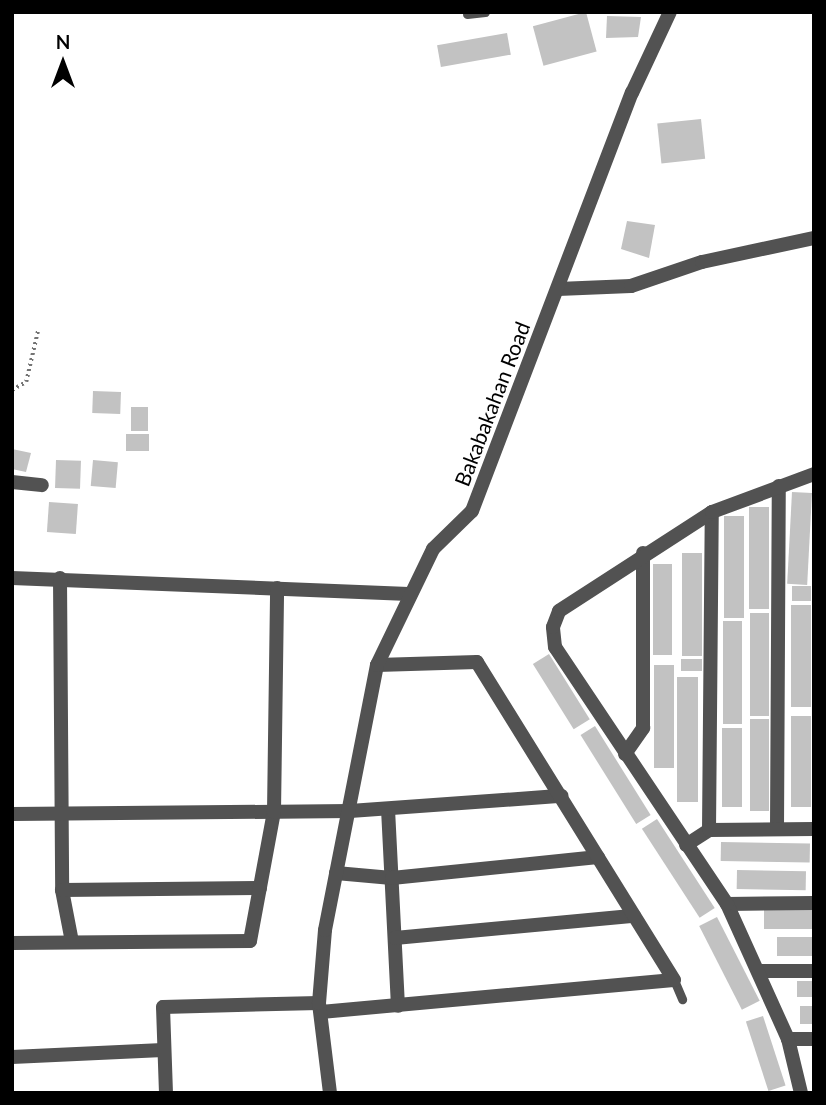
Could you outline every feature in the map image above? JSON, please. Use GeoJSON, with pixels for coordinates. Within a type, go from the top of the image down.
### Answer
{"type":"FeatureCollection","features":[{"type":"Feature","properties":{"kind":"street","name":"Bakabakahan Road"},"geometry":{"type":"LineString","coordinates":[[330,1093],[320,1008],[336,873],[377,665],[433,549],[472,511],[632,93],[670,12]]}},
{"type":"Feature","properties":{"kind":"street"},"geometry":{"type":"LineString","coordinates":[[558,289],[631,286],[702,262],[814,238]]}},
{"type":"Feature","properties":{"kind":"street"},"geometry":{"type":"LineString","coordinates":[[801,1093],[788,1039],[761,971],[727,904],[555,647],[553,627],[559,611],[643,553],[712,512],[814,474]]}},
{"type":"Feature","properties":{"kind":"street"},"geometry":{"type":"LineString","coordinates":[[12,482],[42,485]]}},
{"type":"Feature","properties":{"kind":"street"},"geometry":{"type":"LineString","coordinates":[[777,829],[779,486]]}},
{"type":"Feature","properties":{"kind":"street"},"geometry":{"type":"LineString","coordinates":[[709,830],[712,512]]}},
{"type":"Feature","properties":{"kind":"street"},"geometry":{"type":"LineString","coordinates":[[625,754],[643,728],[643,553]]}},
{"type":"Feature","properties":{"kind":"street"},"geometry":{"type":"LineString","coordinates":[[12,578],[409,594]]}},
{"type":"Feature","properties":{"kind":"street"},"geometry":{"type":"LineString","coordinates":[[60,578],[62,890],[72,942]]}},
{"type":"Feature","properties":{"kind":"street"},"geometry":{"type":"LineString","coordinates":[[12,943],[250,941],[274,812],[277,588]]}},
{"type":"Feature","properties":{"kind":"street"},"geometry":{"type":"LineString","coordinates":[[166,1093],[163,1007],[398,1006],[674,980],[477,662],[377,665]]}},
{"type":"Feature","properties":{"kind":"street"},"geometry":{"type":"LineString","coordinates":[[12,814],[350,811],[561,796]]}},
{"type":"Feature","properties":{"kind":"street"},"geometry":{"type":"LineString","coordinates":[[388,809],[398,1006]]}},
{"type":"Feature","properties":{"kind":"street"},"geometry":{"type":"LineString","coordinates":[[686,845],[709,830],[814,829]]}},
{"type":"Feature","properties":{"kind":"street"},"geometry":{"type":"LineString","coordinates":[[336,873],[392,878],[598,857]]}},
{"type":"Feature","properties":{"kind":"street"},"geometry":{"type":"LineString","coordinates":[[62,890],[260,888]]}},
{"type":"Feature","properties":{"kind":"street"},"geometry":{"type":"LineString","coordinates":[[727,904],[814,903]]}},
{"type":"Feature","properties":{"kind":"street"},"geometry":{"type":"LineString","coordinates":[[395,938],[634,916]]}},
{"type":"Feature","properties":{"kind":"street"},"geometry":{"type":"LineString","coordinates":[[761,971],[814,971]]}},
{"type":"Feature","properties":{"kind":"street"},"geometry":{"type":"LineString","coordinates":[[788,1039],[814,1040]]}},
{"type":"Feature","properties":{"kind":"street"},"geometry":{"type":"LineString","coordinates":[[12,1057],[163,1050]]}},
{"type":"Feature","properties":{"kind":"lane"},"geometry":{"type":"LineString","coordinates":[[467,14],[485,12]]}},
{"type":"Feature","properties":{"kind":"lane"},"geometry":{"type":"LineString","coordinates":[[674,980],[682,999]]}},
{"type":"Feature","properties":{"kind":"path"},"geometry":{"type":"LineString","coordinates":[[12,390],[26,382],[38,330]]}},
{"type":"Feature","properties":{"kind":"building"},"geometry":{"type":"Polygon","coordinates":[[[586,12],[597,52],[543,66],[533,26],[586,12]]]}},
{"type":"Feature","properties":{"kind":"building"},"geometry":{"type":"Polygon","coordinates":[[[607,16],[641,17],[638,37],[606,38],[607,16]]]}},
{"type":"Feature","properties":{"kind":"building"},"geometry":{"type":"Polygon","coordinates":[[[507,33],[511,55],[441,67],[437,45],[507,33]]]}},
{"type":"Feature","properties":{"kind":"building"},"geometry":{"type":"Polygon","coordinates":[[[701,119],[705,159],[661,163],[657,124],[701,119]]]}},
{"type":"Feature","properties":{"kind":"building"},"geometry":{"type":"Polygon","coordinates":[[[627,221],[655,225],[649,258],[621,249],[627,221]]]}},
{"type":"Feature","properties":{"kind":"building"},"geometry":{"type":"Polygon","coordinates":[[[93,391],[121,392],[120,414],[92,413],[93,391]]]}},
{"type":"Feature","properties":{"kind":"building"},"geometry":{"type":"Polygon","coordinates":[[[131,407],[148,407],[148,431],[131,431],[131,407]]]}},
{"type":"Feature","properties":{"kind":"building"},"geometry":{"type":"Polygon","coordinates":[[[126,434],[149,434],[149,451],[126,451],[126,434]]]}},
{"type":"Feature","properties":{"kind":"building"},"geometry":{"type":"Polygon","coordinates":[[[12,449],[31,453],[26,472],[12,469],[12,449]]]}},
{"type":"Feature","properties":{"kind":"building"},"geometry":{"type":"Polygon","coordinates":[[[56,460],[81,461],[80,489],[55,488],[56,460]]]}},
{"type":"Feature","properties":{"kind":"building"},"geometry":{"type":"Polygon","coordinates":[[[93,460],[118,462],[116,488],[91,486],[93,460]]]}},
{"type":"Feature","properties":{"kind":"building"},"geometry":{"type":"Polygon","coordinates":[[[792,492],[812,493],[807,585],[787,584],[792,492]]]}},
{"type":"Feature","properties":{"kind":"building"},"geometry":{"type":"Polygon","coordinates":[[[49,502],[78,504],[76,534],[47,532],[49,502]]]}},
{"type":"Feature","properties":{"kind":"building"},"geometry":{"type":"Polygon","coordinates":[[[749,507],[769,507],[769,609],[749,609],[749,507]]]}},
{"type":"Feature","properties":{"kind":"building"},"geometry":{"type":"Polygon","coordinates":[[[724,516],[744,516],[744,618],[724,618],[724,516]]]}},
{"type":"Feature","properties":{"kind":"building"},"geometry":{"type":"Polygon","coordinates":[[[682,553],[702,553],[702,656],[682,656],[682,553]]]}},
{"type":"Feature","properties":{"kind":"building"},"geometry":{"type":"Polygon","coordinates":[[[653,564],[672,564],[672,655],[653,655],[653,564]]]}},
{"type":"Feature","properties":{"kind":"building"},"geometry":{"type":"Polygon","coordinates":[[[792,586],[811,586],[811,601],[792,601],[792,586]]]}},
{"type":"Feature","properties":{"kind":"building"},"geometry":{"type":"Polygon","coordinates":[[[791,605],[811,605],[811,707],[791,707],[791,605]]]}},
{"type":"Feature","properties":{"kind":"building"},"geometry":{"type":"Polygon","coordinates":[[[750,613],[769,613],[769,716],[750,716],[750,613]]]}},
{"type":"Feature","properties":{"kind":"building"},"geometry":{"type":"Polygon","coordinates":[[[723,621],[742,621],[742,724],[723,724],[723,621]]]}},
{"type":"Feature","properties":{"kind":"building"},"geometry":{"type":"Polygon","coordinates":[[[549,654],[590,719],[574,729],[533,664],[549,654]]]}},
{"type":"Feature","properties":{"kind":"building"},"geometry":{"type":"Polygon","coordinates":[[[681,659],[702,659],[702,671],[681,671],[681,659]]]}},
{"type":"Feature","properties":{"kind":"building"},"geometry":{"type":"Polygon","coordinates":[[[654,665],[674,665],[674,768],[654,768],[654,665]]]}},
{"type":"Feature","properties":{"kind":"building"},"geometry":{"type":"Polygon","coordinates":[[[677,677],[698,677],[698,802],[677,802],[677,677]]]}},
{"type":"Feature","properties":{"kind":"building"},"geometry":{"type":"Polygon","coordinates":[[[791,716],[811,716],[811,807],[791,807],[791,716]]]}},
{"type":"Feature","properties":{"kind":"building"},"geometry":{"type":"Polygon","coordinates":[[[750,719],[769,719],[769,811],[750,811],[750,719]]]}},
{"type":"Feature","properties":{"kind":"building"},"geometry":{"type":"Polygon","coordinates":[[[595,726],[651,815],[636,824],[581,735],[595,726]]]}},
{"type":"Feature","properties":{"kind":"building"},"geometry":{"type":"Polygon","coordinates":[[[722,728],[742,728],[742,807],[722,807],[722,728]]]}},
{"type":"Feature","properties":{"kind":"building"},"geometry":{"type":"Polygon","coordinates":[[[657,819],[715,908],[700,918],[642,829],[657,819]]]}},
{"type":"Feature","properties":{"kind":"building"},"geometry":{"type":"Polygon","coordinates":[[[721,842],[810,844],[810,863],[721,861],[721,842]]]}},
{"type":"Feature","properties":{"kind":"building"},"geometry":{"type":"Polygon","coordinates":[[[737,870],[806,871],[806,890],[737,889],[737,870]]]}},
{"type":"Feature","properties":{"kind":"building"},"geometry":{"type":"Polygon","coordinates":[[[764,910],[814,910],[814,929],[764,929],[764,910]]]}},
{"type":"Feature","properties":{"kind":"building"},"geometry":{"type":"Polygon","coordinates":[[[717,917],[760,1001],[742,1010],[699,926],[717,917]]]}},
{"type":"Feature","properties":{"kind":"building"},"geometry":{"type":"Polygon","coordinates":[[[777,937],[814,937],[814,956],[777,956],[777,937]]]}},
{"type":"Feature","properties":{"kind":"building"},"geometry":{"type":"Polygon","coordinates":[[[797,981],[814,981],[814,997],[797,997],[797,981]]]}},
{"type":"Feature","properties":{"kind":"building"},"geometry":{"type":"Polygon","coordinates":[[[800,1006],[814,1006],[814,1024],[800,1024],[800,1006]]]}},
{"type":"Feature","properties":{"kind":"building"},"geometry":{"type":"Polygon","coordinates":[[[763,1016],[786,1085],[768,1091],[746,1022],[763,1016]]]}}]}
